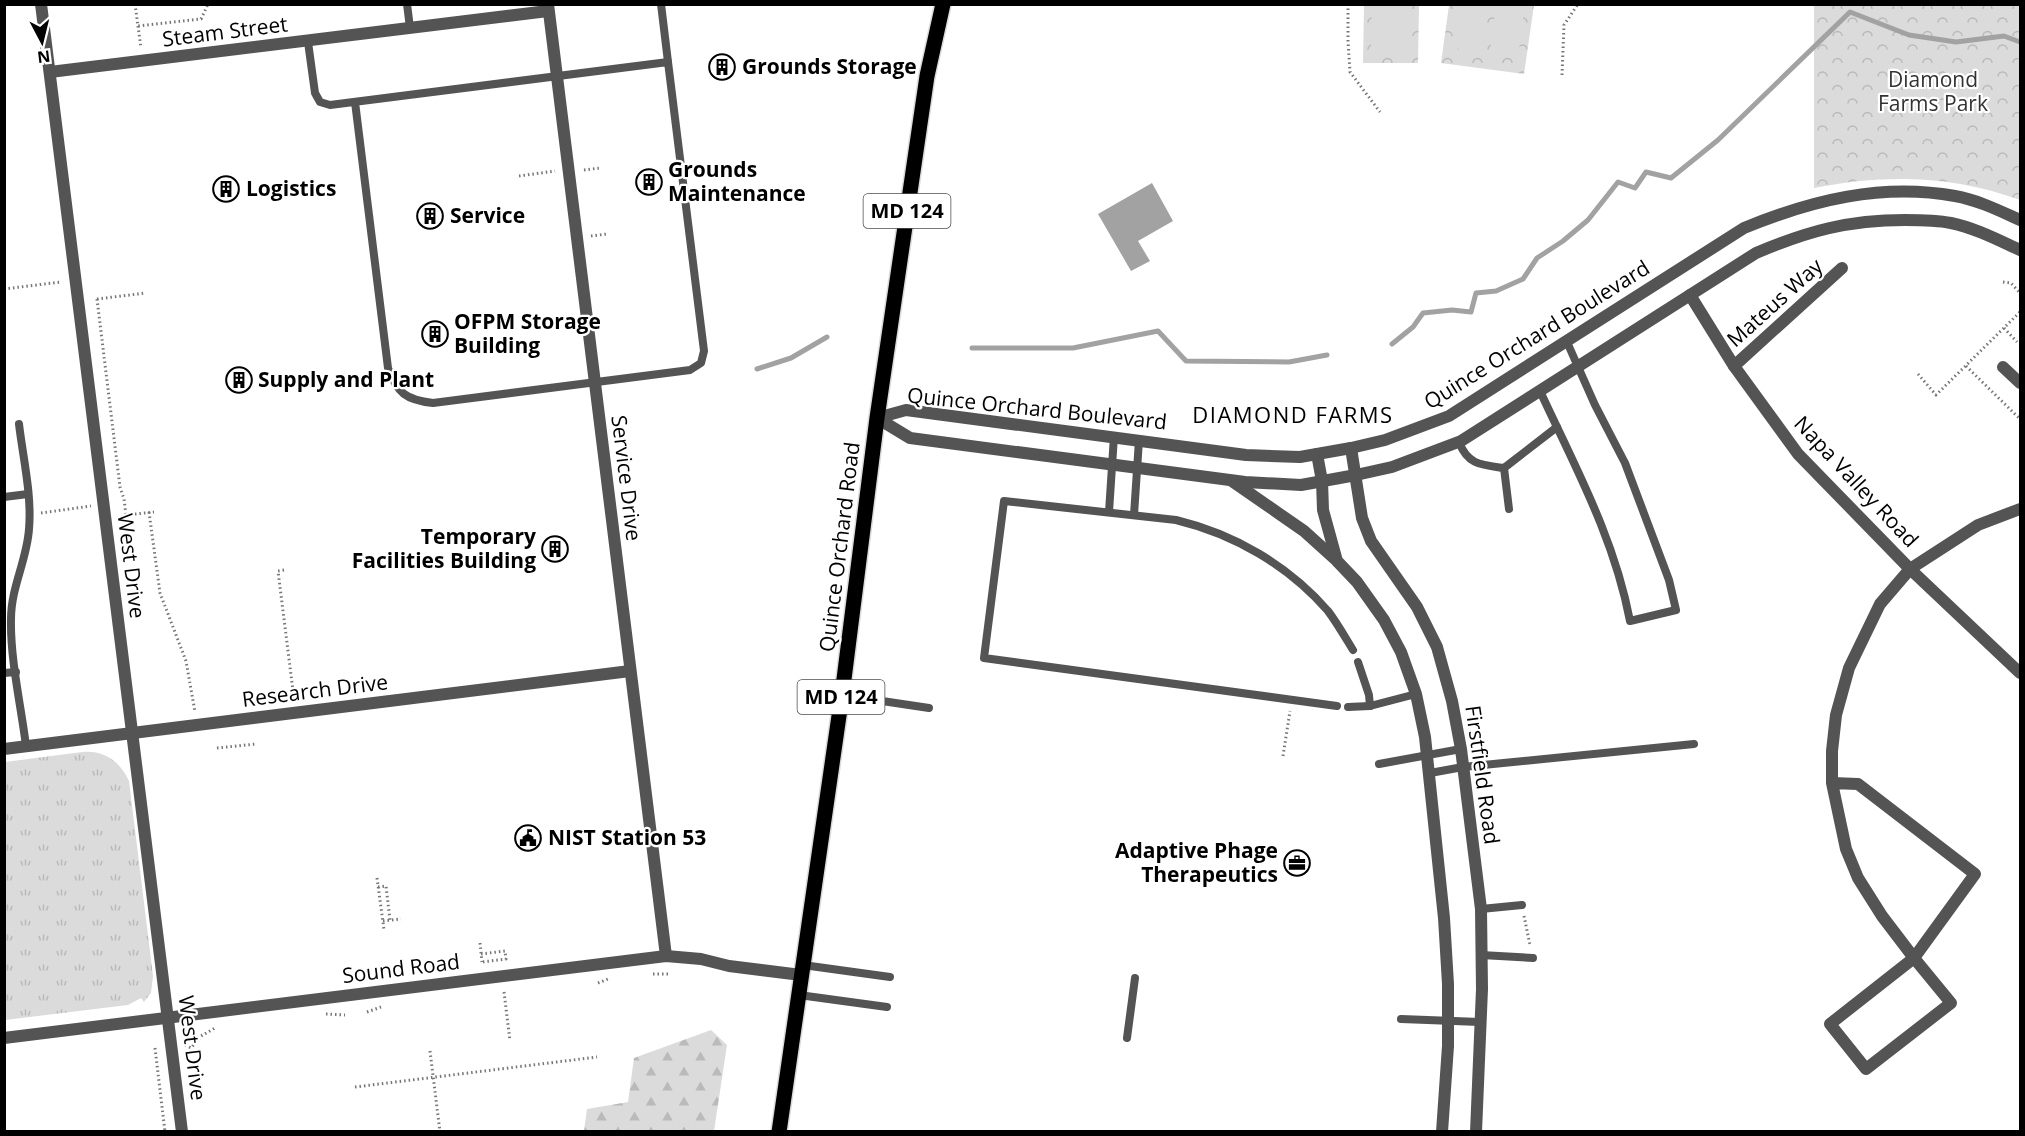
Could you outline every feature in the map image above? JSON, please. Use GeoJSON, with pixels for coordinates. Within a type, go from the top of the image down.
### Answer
{"type":"FeatureCollection","features":[{"type":"Feature","properties":{"kind":"main road","name":"Quince Orchard Road"},"geometry":{"type":"LineString","coordinates":[[779,1131],[842,695],[878,418],[939,6]]}},
{"type":"Feature","properties":{"kind":"street","name":"West Drive"},"geometry":{"type":"LineString","coordinates":[[41,4],[182,1131]]}},
{"type":"Feature","properties":{"kind":"street","name":"Steam Street"},"geometry":{"type":"LineString","coordinates":[[50,72],[308,42],[548,8]]}},
{"type":"Feature","properties":{"kind":"street","name":"Service Drive"},"geometry":{"type":"LineString","coordinates":[[548,8],[666,956]]}},
{"type":"Feature","properties":{"kind":"street","name":"Quince Orchard Boulevard"},"geometry":{"type":"LineString","coordinates":[[878,418],[906,410],[1246,455],[1300,457],[1385,440],[1449,416],[1743,228],[1777,214],[1842,196],[1872,193],[1919,193],[1957,196],[2020,220]]}},
{"type":"Feature","properties":{"kind":"street","name":"Quince Orchard Boulevard"},"geometry":{"type":"LineString","coordinates":[[878,418],[910,438],[1231,480],[1301,485],[1392,467],[1459,442],[1756,253],[1787,240],[1847,223],[1917,220],[1951,223],[1981,232],[2020,250]]}},
{"type":"Feature","properties":{"kind":"street","name":"Mateus Way"},"geometry":{"type":"LineString","coordinates":[[1734,366],[1842,268]]}},
{"type":"Feature","properties":{"kind":"street","name":"Napa Valley Road"},"geometry":{"type":"LineString","coordinates":[[1690,295],[1734,366],[1798,454],[1910,569],[2020,673]]}},
{"type":"Feature","properties":{"kind":"street"},"geometry":{"type":"LineString","coordinates":[[2003,367],[2020,383]]}},
{"type":"Feature","properties":{"kind":"street","name":"Firstfield Road"},"geometry":{"type":"LineString","coordinates":[[1351,448],[1362,518],[1371,542],[1417,608],[1437,647],[1450,692],[1461,749],[1481,909],[1476,1131]]}},
{"type":"Feature","properties":{"kind":"street"},"geometry":{"type":"LineString","coordinates":[[1317,454],[1322,481],[1323,510],[1337,561]]}},
{"type":"Feature","properties":{"kind":"street"},"geometry":{"type":"LineString","coordinates":[[1231,480],[1304,531],[1357,582],[1384,620],[1401,652],[1416,694],[1430,773],[1444,918],[1448,1021],[1442,1131]]}},
{"type":"Feature","properties":{"kind":"street"},"geometry":{"type":"LineString","coordinates":[[1832,783],[1858,784],[1975,874],[1914,958],[1830,1024],[1866,1069],[1951,1003],[1914,958],[1882,916],[1858,878],[1846,849],[1832,783],[1832,751],[1836,715],[1849,668],[1880,604],[1910,569],[1978,525],[2020,509]]}},
{"type":"Feature","properties":{"kind":"street","name":"Research Drive"},"geometry":{"type":"LineString","coordinates":[[4,749],[630,671]]}},
{"type":"Feature","properties":{"kind":"street","name":"Sound Road"},"geometry":{"type":"LineString","coordinates":[[4,1038],[666,956],[701,959],[729,966],[802,970]]}},
{"type":"Feature","properties":{"kind":"lane"},"geometry":{"type":"LineString","coordinates":[[407,4],[410,28]]}},
{"type":"Feature","properties":{"kind":"lane"},"geometry":{"type":"LineString","coordinates":[[355,102],[388,368],[394,384],[403,394],[418,401],[434,402],[697,368],[704,358],[661,4]]}},
{"type":"Feature","properties":{"kind":"lane"},"geometry":{"type":"LineString","coordinates":[[308,42],[316,99],[330,105],[668,62]]}},
{"type":"Feature","properties":{"kind":"lane"},"geometry":{"type":"LineString","coordinates":[[1540,391],[1585,482],[1624,587],[1630,621],[1677,610],[1665,569],[1625,463],[1595,405],[1567,342]]}},
{"type":"Feature","properties":{"kind":"lane"},"geometry":{"type":"LineString","coordinates":[[19,424],[30,514],[28,543],[11,605],[11,633],[26,746]]}},
{"type":"Feature","properties":{"kind":"lane"},"geometry":{"type":"LineString","coordinates":[[1459,442],[1464,453],[1478,465],[1504,468],[1557,427]]}},
{"type":"Feature","properties":{"kind":"lane"},"geometry":{"type":"LineString","coordinates":[[1109,512],[1114,436]]}},
{"type":"Feature","properties":{"kind":"lane"},"geometry":{"type":"LineString","coordinates":[[1134,514],[1139,440]]}},
{"type":"Feature","properties":{"kind":"lane"},"geometry":{"type":"LineString","coordinates":[[1504,468],[1509,509]]}},
{"type":"Feature","properties":{"kind":"lane"},"geometry":{"type":"LineString","coordinates":[[4,497],[28,494]]}},
{"type":"Feature","properties":{"kind":"lane"},"geometry":{"type":"LineString","coordinates":[[1337,706],[984,658],[1004,501],[1176,520],[1200,526],[1250,547],[1279,567],[1328,612],[1353,650]]}},
{"type":"Feature","properties":{"kind":"lane"},"geometry":{"type":"LineString","coordinates":[[1358,662],[1369,695],[1370,706]]}},
{"type":"Feature","properties":{"kind":"lane"},"geometry":{"type":"LineString","coordinates":[[4,673],[16,672]]}},
{"type":"Feature","properties":{"kind":"lane"},"geometry":{"type":"LineString","coordinates":[[1348,707],[1370,706],[1416,694]]}},
{"type":"Feature","properties":{"kind":"lane"},"geometry":{"type":"LineString","coordinates":[[842,695],[928,708]]}},
{"type":"Feature","properties":{"kind":"lane"},"geometry":{"type":"LineString","coordinates":[[1430,773],[1462,767],[1694,744]]}},
{"type":"Feature","properties":{"kind":"lane"},"geometry":{"type":"LineString","coordinates":[[1379,764],[1461,749]]}},
{"type":"Feature","properties":{"kind":"lane"},"geometry":{"type":"LineString","coordinates":[[1481,909],[1522,905]]}},
{"type":"Feature","properties":{"kind":"lane"},"geometry":{"type":"LineString","coordinates":[[1481,955],[1533,958]]}},
{"type":"Feature","properties":{"kind":"lane"},"geometry":{"type":"LineString","coordinates":[[802,970],[890,977]]}},
{"type":"Feature","properties":{"kind":"lane"},"geometry":{"type":"LineString","coordinates":[[1127,1038],[1135,978]]}},
{"type":"Feature","properties":{"kind":"lane"},"geometry":{"type":"LineString","coordinates":[[799,995],[887,1007]]}},
{"type":"Feature","properties":{"kind":"lane"},"geometry":{"type":"LineString","coordinates":[[1401,1019],[1480,1022]]}},
{"type":"Feature","properties":{"kind":"path"},"geometry":{"type":"LineString","coordinates":[[135,4],[142,61]]}},
{"type":"Feature","properties":{"kind":"path"},"geometry":{"type":"LineString","coordinates":[[138,26],[201,19],[208,4]]}},
{"type":"Feature","properties":{"kind":"path"},"geometry":{"type":"LineString","coordinates":[[1348,4],[1350,72],[1380,112]]}},
{"type":"Feature","properties":{"kind":"path"},"geometry":{"type":"LineString","coordinates":[[1562,75],[1564,25],[1578,4]]}},
{"type":"Feature","properties":{"kind":"path"},"geometry":{"type":"LineString","coordinates":[[576,171],[600,168]]}},
{"type":"Feature","properties":{"kind":"path"},"geometry":{"type":"LineString","coordinates":[[519,176],[556,171]]}},
{"type":"Feature","properties":{"kind":"path"},"geometry":{"type":"LineString","coordinates":[[4,289],[66,282]]}},
{"type":"Feature","properties":{"kind":"path"},"geometry":{"type":"LineString","coordinates":[[2003,282],[2012,283],[2020,293]]}},
{"type":"Feature","properties":{"kind":"path"},"geometry":{"type":"LineString","coordinates":[[126,515],[124,496],[120,487],[95,299],[146,293]]}},
{"type":"Feature","properties":{"kind":"path"},"geometry":{"type":"LineString","coordinates":[[1918,375],[1936,395],[2020,312]]}},
{"type":"Feature","properties":{"kind":"path"},"geometry":{"type":"LineString","coordinates":[[2004,328],[2017,342]]}},
{"type":"Feature","properties":{"kind":"path"},"geometry":{"type":"LineString","coordinates":[[1966,366],[2020,419]]}},
{"type":"Feature","properties":{"kind":"path"},"geometry":{"type":"LineString","coordinates":[[55,511],[93,506]]}},
{"type":"Feature","properties":{"kind":"path"},"geometry":{"type":"LineString","coordinates":[[149,512],[159,587],[186,661],[195,712]]}},
{"type":"Feature","properties":{"kind":"path"},"geometry":{"type":"LineString","coordinates":[[119,516],[154,512]]}},
{"type":"Feature","properties":{"kind":"path"},"geometry":{"type":"LineString","coordinates":[[284,570],[278,571],[296,713]]}},
{"type":"Feature","properties":{"kind":"path"},"geometry":{"type":"LineString","coordinates":[[1283,756],[1292,700]]}},
{"type":"Feature","properties":{"kind":"path"},"geometry":{"type":"LineString","coordinates":[[217,748],[256,744]]}},
{"type":"Feature","properties":{"kind":"path"},"geometry":{"type":"LineString","coordinates":[[377,878],[384,930]]}},
{"type":"Feature","properties":{"kind":"path"},"geometry":{"type":"LineString","coordinates":[[378,887],[386,886],[390,920]]}},
{"type":"Feature","properties":{"kind":"path"},"geometry":{"type":"LineString","coordinates":[[1522,905],[1533,958]]}},
{"type":"Feature","properties":{"kind":"path"},"geometry":{"type":"LineString","coordinates":[[383,921],[401,919]]}},
{"type":"Feature","properties":{"kind":"path"},"geometry":{"type":"LineString","coordinates":[[480,943],[481,954],[482,961],[506,959],[505,951],[481,954]]}},
{"type":"Feature","properties":{"kind":"path"},"geometry":{"type":"LineString","coordinates":[[504,992],[510,1041]]}},
{"type":"Feature","properties":{"kind":"path"},"geometry":{"type":"LineString","coordinates":[[325,1014],[345,1015]]}},
{"type":"Feature","properties":{"kind":"path"},"geometry":{"type":"LineString","coordinates":[[185,1045],[191,1048],[206,1032],[220,1027]]}},
{"type":"Feature","properties":{"kind":"path"},"geometry":{"type":"LineString","coordinates":[[155,1048],[165,1131]]}},
{"type":"Feature","properties":{"kind":"path"},"geometry":{"type":"LineString","coordinates":[[430,1051],[440,1131]]}},
{"type":"Feature","properties":{"kind":"path"},"geometry":{"type":"LineString","coordinates":[[355,1087],[597,1058]]}},
{"type":"Feature","properties":{"kind":"green space"},"geometry":{"type":"Polygon","coordinates":[[[1364,5],[1419,5],[1418,63],[1363,63],[1364,5]]]}},
{"type":"Feature","properties":{"kind":"green space"},"geometry":{"type":"Polygon","coordinates":[[[1372,5],[1411,5],[1410,54],[1371,53],[1372,5]]]}},
{"type":"Feature","properties":{"kind":"green space"},"geometry":{"type":"Polygon","coordinates":[[[1449,5],[1534,5],[1524,74],[1441,63],[1449,5]]]}},
{"type":"Feature","properties":{"kind":"green space"},"geometry":{"type":"Polygon","coordinates":[[[1459,5],[1487,5],[1481,52],[1453,48],[1459,5]]]}},
{"type":"Feature","properties":{"kind":"green space"},"geometry":{"type":"Polygon","coordinates":[[[1496,5],[1525,5],[1518,57],[1490,53],[1496,5]]]}},
{"type":"Feature","properties":{"kind":"green space","name":"Diamond Farms Park"},"geometry":{"type":"Polygon","coordinates":[[[1814,5],[2020,5],[2020,200],[1969,186],[1918,179],[1867,180],[1814,188],[1814,5]]]}},
{"type":"Feature","properties":{"kind":"green space"},"geometry":{"type":"Polygon","coordinates":[[[82,752],[97,753],[110,758],[121,768],[129,781],[153,976],[151,993],[144,1002],[141,998],[128,1005],[5,1020],[5,762],[82,752]]]}},
{"type":"Feature","properties":{"kind":"green space"},"geometry":{"type":"Polygon","coordinates":[[[711,1030],[727,1045],[714,1131],[584,1131],[587,1109],[628,1102],[634,1058],[711,1030]]]}},
{"type":"Feature","properties":{"kind":"shaded area"},"geometry":{"type":"Polygon","coordinates":[[[1152,183],[1173,221],[1138,241],[1150,261],[1131,271],[1098,214],[1152,183]]]}},
{"type":"Feature","properties":{"kind":"waterway"},"geometry":{"type":"LineString","coordinates":[[1392,344],[1413,327],[1423,313],[1452,310],[1471,312],[1476,293],[1496,291],[1523,279],[1537,258],[1563,241],[1588,220],[1618,182],[1635,188],[1646,172],[1671,178],[1718,140],[1850,12],[1909,35],[1956,42],[2004,36],[2020,42]]}},
{"type":"Feature","properties":{"kind":"waterway"},"geometry":{"type":"LineString","coordinates":[[972,348],[1073,348],[1158,331],[1186,361],[1289,362],[1327,355]]}},
{"type":"Feature","properties":{"kind":"waterway"},"geometry":{"type":"LineString","coordinates":[[757,369],[791,358],[827,337]]}},
{"type":"Feature","properties":{"kind":"place","name":"Grounds Storage"},"geometry":{"type":"Point","coordinates":[722,67]}},
{"type":"Feature","properties":{"kind":"place","name":"Grounds Maintenance"},"geometry":{"type":"Point","coordinates":[649,182]}},
{"type":"Feature","properties":{"kind":"place","name":"Logistics"},"geometry":{"type":"Point","coordinates":[226,189]}},
{"type":"Feature","properties":{"kind":"place","name":"Service"},"geometry":{"type":"Point","coordinates":[430,216]}},
{"type":"Feature","properties":{"kind":"place","name":"OFPM Storage Building"},"geometry":{"type":"Point","coordinates":[435,334]}},
{"type":"Feature","properties":{"kind":"place","name":"Supply and Plant"},"geometry":{"type":"Point","coordinates":[239,380]}},
{"type":"Feature","properties":{"kind":"place","name":"Temporary Facilities Building"},"geometry":{"type":"Point","coordinates":[555,549]}},
{"type":"Feature","properties":{"kind":"place","name":"NIST Station 53"},"geometry":{"type":"Point","coordinates":[528,838]}},
{"type":"Feature","properties":{"kind":"place","name":"Adaptive Phage Therapeutics"},"geometry":{"type":"Point","coordinates":[1297,863]}},
{"type":"Feature","properties":{"kind":"district","name":"DIAMOND FARMS"},"geometry":{"type":"Point","coordinates":[1293,415]}}]}
